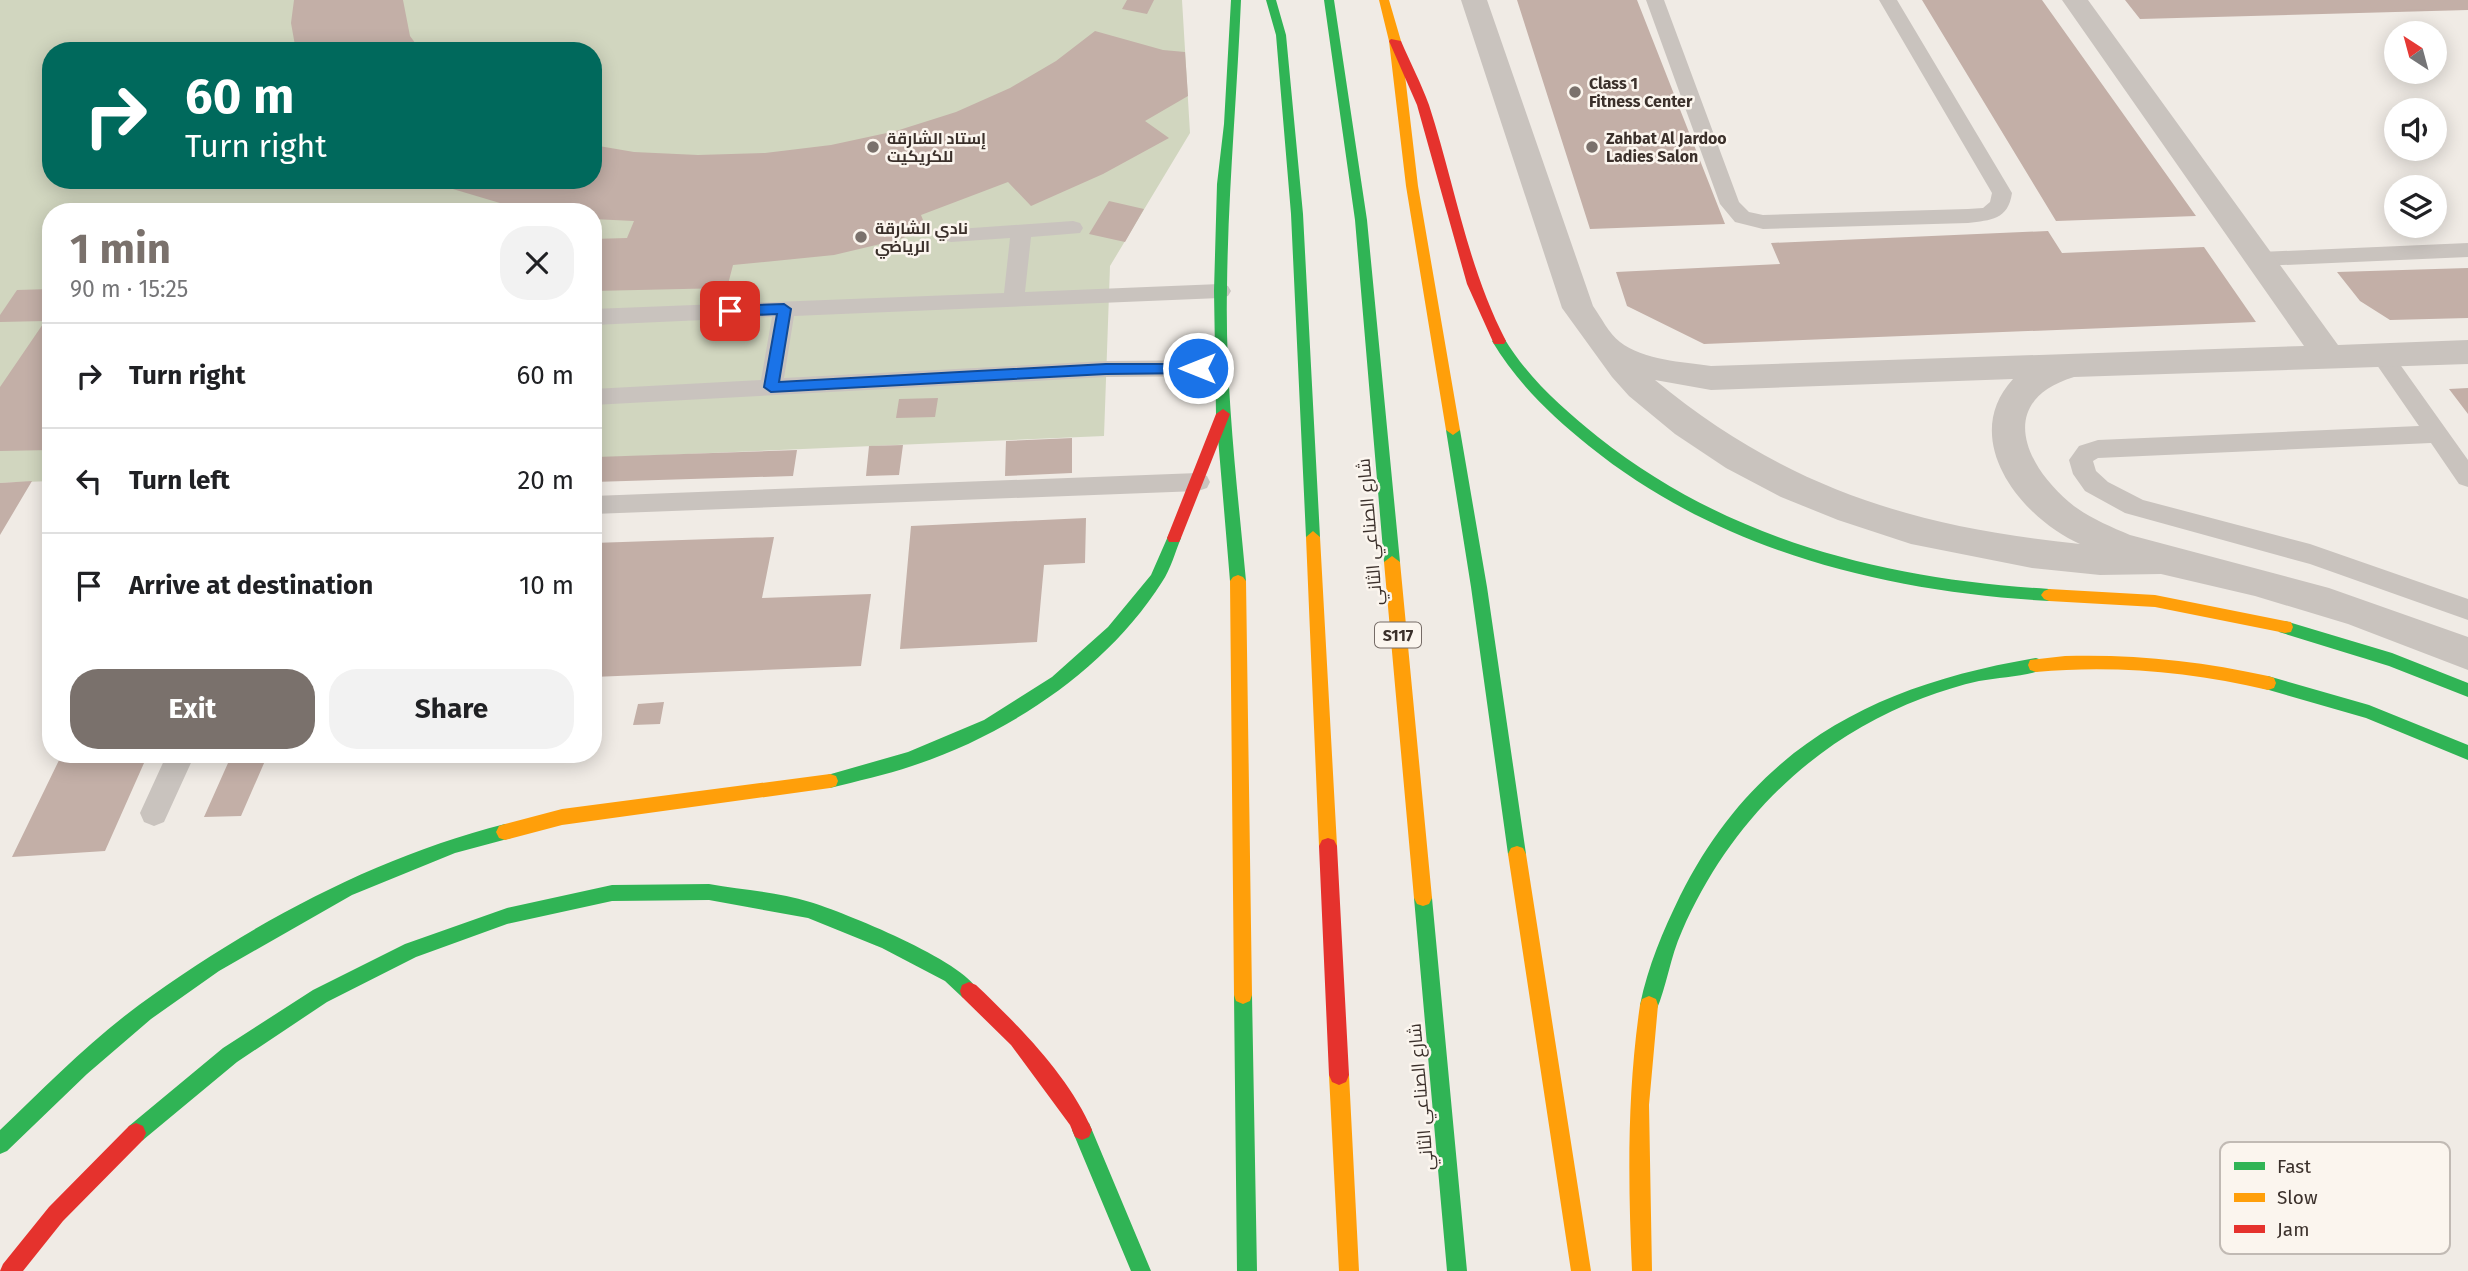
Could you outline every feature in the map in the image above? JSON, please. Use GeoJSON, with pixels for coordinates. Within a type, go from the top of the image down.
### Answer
{"type":"FeatureCollection","features":[{"type":"Feature","properties":{"kind":"main road"},"geometry":{"type":"LineString","coordinates":[[1236,0],[1231,111],[1223,184],[1220,291],[1223,414],[1238,561],[1247,1271]]}},
{"type":"Feature","properties":{"kind":"main road"},"geometry":{"type":"LineString","coordinates":[[1271,0],[1281,35],[1297,214],[1349,1271]]}},
{"type":"Feature","properties":{"kind":"main road","name":"شارع الصناعي الثاني"},"geometry":{"type":"LineString","coordinates":[[1329,0],[1361,220],[1457,1271]]}},
{"type":"Feature","properties":{"kind":"main road"},"geometry":{"type":"LineString","coordinates":[[1384,0],[1395,41],[1412,186],[1479,587],[1549,1075],[1581,1271]]}},
{"type":"Feature","properties":{"kind":"main road"},"geometry":{"type":"LineString","coordinates":[[1395,41],[1422,103],[1464,268],[1480,309],[1504,350],[1538,391],[1580,431],[1630,470],[1688,505],[1753,535],[1823,560],[1896,579],[1971,592],[2060,594],[2152,601],[2248,617],[2347,644],[2468,690]]}},
{"type":"Feature","properties":{"kind":"main road"},"geometry":{"type":"LineString","coordinates":[[0,1144],[80,1067],[144,1013],[213,965],[346,889],[454,845],[562,817],[826,782],[911,759],[990,725],[1058,682],[1114,632],[1157,578],[1198,482],[1223,414]]}},
{"type":"Feature","properties":{"kind":"main road"},"geometry":{"type":"LineString","coordinates":[[1642,1271],[1637,1163],[1643,1043],[1660,961],[1690,888],[1729,825],[1777,774],[1833,732],[1904,695],[1985,672],[2071,661],[2164,663],[2251,678],[2349,705],[2447,742],[2468,753]]}},
{"type":"Feature","properties":{"kind":"main road"},"geometry":{"type":"LineString","coordinates":[[10,1271],[55,1214],[141,1128],[230,1055],[320,996],[411,950],[508,916],[612,893],[709,892],[809,911],[888,942],[952,975],[1018,1038],[1077,1118],[1140,1271]]}},
{"type":"Feature","properties":{"kind":"street"},"geometry":{"type":"LineString","coordinates":[[1474,0],[1578,308],[1604,346],[1642,387],[1689,427],[1746,463],[1810,495],[1880,520],[2024,554],[2094,561],[2161,559]]}},
{"type":"Feature","properties":{"kind":"street"},"geometry":{"type":"LineString","coordinates":[[2075,0],[2329,357]]}},
{"type":"Feature","properties":{"kind":"street"},"geometry":{"type":"LineString","coordinates":[[1604,346],[1633,363],[1671,373],[1711,378],[2468,352]]}},
{"type":"Feature","properties":{"kind":"street"},"geometry":{"type":"LineString","coordinates":[[2089,365],[2056,370],[2031,382],[2014,400],[2006,423],[2009,449],[2023,477],[2048,505],[2080,528],[2120,547],[2340,606],[2468,654]]}},
{"type":"Feature","properties":{"kind":"lane"},"geometry":{"type":"LineString","coordinates":[[1655,0],[1730,204],[1742,217],[1763,222],[1988,214],[2000,205],[2002,192],[1888,0]]}},
{"type":"Feature","properties":{"kind":"lane"},"geometry":{"type":"LineString","coordinates":[[951,235],[1073,228]]}},
{"type":"Feature","properties":{"kind":"lane"},"geometry":{"type":"LineString","coordinates":[[1014,298],[1021,231]]}},
{"type":"Feature","properties":{"kind":"lane"},"geometry":{"type":"LineString","coordinates":[[2260,259],[2468,250]]}},
{"type":"Feature","properties":{"kind":"lane"},"geometry":{"type":"LineString","coordinates":[[602,317],[1220,291]]}},
{"type":"Feature","properties":{"kind":"lane"},"geometry":{"type":"LineString","coordinates":[[771,387],[784,309]]}},
{"type":"Feature","properties":{"kind":"lane"},"geometry":{"type":"LineString","coordinates":[[2381,355],[2468,478]]}},
{"type":"Feature","properties":{"kind":"lane"},"geometry":{"type":"LineString","coordinates":[[602,396],[1106,369],[1221,368]]}},
{"type":"Feature","properties":{"kind":"lane"},"geometry":{"type":"LineString","coordinates":[[2437,434],[2098,449],[2087,452],[2081,460],[2081,470],[2088,481],[2132,506],[2258,538],[2338,563],[2468,610]]}},
{"type":"Feature","properties":{"kind":"lane"},"geometry":{"type":"LineString","coordinates":[[602,505],[1198,482]]}},
{"type":"Feature","properties":{"kind":"lane"},"geometry":{"type":"LineString","coordinates":[[154,813],[177,763]]}},
{"type":"Feature","properties":{"kind":"green space","name":"نادي الشارقة الرياضي"},"geometry":{"type":"Polygon","coordinates":[[[0,0],[1182,0],[1190,133],[1110,266],[1104,436],[602,458],[602,203],[42,203],[42,481],[0,483],[0,0]]]}},
{"type":"Feature","properties":{"kind":"building"},"geometry":{"type":"Polygon","coordinates":[[[294,0],[403,0],[410,36],[414,42],[294,42],[291,23],[294,0]]]}},
{"type":"Feature","properties":{"kind":"building"},"geometry":{"type":"Polygon","coordinates":[[[1127,0],[1154,0],[1147,14],[1122,9],[1127,0]]]}},
{"type":"Feature","properties":{"kind":"building"},"geometry":{"type":"Polygon","coordinates":[[[1517,0],[1637,0],[1725,224],[1590,229],[1517,0]]]}},
{"type":"Feature","properties":{"kind":"building"},"geometry":{"type":"Polygon","coordinates":[[[1922,0],[2042,0],[2196,216],[2056,221],[1922,0]]]}},
{"type":"Feature","properties":{"kind":"building"},"geometry":{"type":"Polygon","coordinates":[[[2125,0],[2468,0],[2468,10],[2140,19],[2125,0]]]}},
{"type":"Feature","properties":{"kind":"building"},"geometry":{"type":"Polygon","coordinates":[[[1095,31],[1163,50],[1185,52],[1188,96],[1145,121],[1169,138],[1103,174],[1031,206],[1008,182],[921,215],[927,230],[893,241],[834,255],[733,265],[727,288],[602,291],[602,239],[627,238],[634,221],[602,219],[602,203],[500,203],[453,189],[602,189],[602,147],[634,152],[698,155],[765,153],[831,145],[896,131],[956,112],[1010,88],[1056,61],[1095,31]]]}},
{"type":"Feature","properties":{"kind":"building"},"geometry":{"type":"Polygon","coordinates":[[[1109,201],[1144,209],[1125,242],[1089,234],[1109,201]]]}},
{"type":"Feature","properties":{"kind":"building"},"geometry":{"type":"Polygon","coordinates":[[[2048,231],[2062,253],[2204,247],[2256,322],[1704,344],[1627,306],[1616,272],[1780,264],[1771,243],[2048,231]]]}},
{"type":"Feature","properties":{"kind":"building"},"geometry":{"type":"Polygon","coordinates":[[[2468,268],[2468,318],[2390,320],[2360,301],[2337,272],[2468,268]]]}},
{"type":"Feature","properties":{"kind":"building"},"geometry":{"type":"Polygon","coordinates":[[[42,289],[42,321],[0,322],[0,315],[17,290],[42,289]]]}},
{"type":"Feature","properties":{"kind":"building"},"geometry":{"type":"Polygon","coordinates":[[[42,325],[42,450],[0,451],[0,387],[42,325]]]}},
{"type":"Feature","properties":{"kind":"building"},"geometry":{"type":"Polygon","coordinates":[[[2468,388],[2468,414],[2449,389],[2468,388]]]}},
{"type":"Feature","properties":{"kind":"building"},"geometry":{"type":"Polygon","coordinates":[[[938,398],[935,417],[896,418],[899,399],[938,398]]]}},
{"type":"Feature","properties":{"kind":"building"},"geometry":{"type":"Polygon","coordinates":[[[1072,438],[1072,473],[1005,476],[1006,441],[1072,438]]]}},
{"type":"Feature","properties":{"kind":"building"},"geometry":{"type":"Polygon","coordinates":[[[903,445],[899,475],[866,476],[869,446],[903,445]]]}},
{"type":"Feature","properties":{"kind":"building"},"geometry":{"type":"Polygon","coordinates":[[[797,450],[793,476],[602,482],[602,457],[797,450]]]}},
{"type":"Feature","properties":{"kind":"building"},"geometry":{"type":"Polygon","coordinates":[[[32,481],[0,535],[0,483],[32,481]]]}},
{"type":"Feature","properties":{"kind":"building"},"geometry":{"type":"Polygon","coordinates":[[[1086,518],[1085,563],[1044,565],[1037,642],[900,649],[911,526],[1086,518]]]}},
{"type":"Feature","properties":{"kind":"building"},"geometry":{"type":"Polygon","coordinates":[[[774,537],[762,598],[871,594],[861,666],[602,677],[602,543],[774,537]]]}},
{"type":"Feature","properties":{"kind":"building"},"geometry":{"type":"Polygon","coordinates":[[[664,702],[660,724],[633,725],[638,704],[664,702]]]}},
{"type":"Feature","properties":{"kind":"building"},"geometry":{"type":"Polygon","coordinates":[[[58,763],[144,763],[105,851],[12,857],[58,763]]]}},
{"type":"Feature","properties":{"kind":"building"},"geometry":{"type":"Polygon","coordinates":[[[228,763],[264,763],[241,816],[204,817],[228,763]]]}},
{"type":"Feature","properties":{"kind":"traffic: fast"},"geometry":{"type":"LineString","coordinates":[[1236,0],[1230,124],[1223,184],[1220,291],[1223,414],[1238,581]]}},
{"type":"Feature","properties":{"kind":"traffic: fast"},"geometry":{"type":"LineString","coordinates":[[1271,0],[1281,35],[1297,214],[1313,537]]}},
{"type":"Feature","properties":{"kind":"traffic: fast"},"geometry":{"type":"LineString","coordinates":[[1329,0],[1361,220],[1392,562]]}},
{"type":"Feature","properties":{"kind":"traffic: fast"},"geometry":{"type":"LineString","coordinates":[[1499,341],[1521,373],[1549,403],[1618,461],[1673,496],[1731,525],[1793,550],[1856,569],[1921,583],[2049,595]]}},
{"type":"Feature","properties":{"kind":"traffic: fast"},"geometry":{"type":"LineString","coordinates":[[1453,430],[1479,587],[1517,854]]}},
{"type":"Feature","properties":{"kind":"traffic: fast"},"geometry":{"type":"LineString","coordinates":[[830,781],[911,759],[990,725],[1058,682],[1114,632],[1157,578],[1174,538]]}},
{"type":"Feature","properties":{"kind":"traffic: fast"},"geometry":{"type":"LineString","coordinates":[[2285,627],[2392,660],[2468,690]]}},
{"type":"Feature","properties":{"kind":"traffic: fast"},"geometry":{"type":"LineString","coordinates":[[1649,1005],[1667,945],[1702,871],[1735,822],[1774,780],[1818,744],[1867,715],[1920,692],[1977,675],[2036,665]]}},
{"type":"Feature","properties":{"kind":"traffic: fast"},"geometry":{"type":"LineString","coordinates":[[2268,683],[2369,712],[2468,753]]}},
{"type":"Feature","properties":{"kind":"traffic: fast"},"geometry":{"type":"LineString","coordinates":[[0,1144],[80,1067],[144,1013],[213,965],[346,889],[454,845],[505,832]]}},
{"type":"Feature","properties":{"kind":"traffic: fast"},"geometry":{"type":"LineString","coordinates":[[136,1133],[230,1055],[320,996],[411,950],[507,916],[612,893],[709,892],[809,910],[888,942],[952,975],[969,991]]}},
{"type":"Feature","properties":{"kind":"traffic: fast"},"geometry":{"type":"LineString","coordinates":[[1423,898],[1457,1271]]}},
{"type":"Feature","properties":{"kind":"traffic: fast"},"geometry":{"type":"LineString","coordinates":[[1243,995],[1247,1271]]}},
{"type":"Feature","properties":{"kind":"traffic: fast"},"geometry":{"type":"LineString","coordinates":[[1082,1130],[1141,1271]]}},
{"type":"Feature","properties":{"kind":"traffic: slow"},"geometry":{"type":"LineString","coordinates":[[1384,0],[1395,41],[1412,186],[1453,430]]}},
{"type":"Feature","properties":{"kind":"traffic: slow"},"geometry":{"type":"LineString","coordinates":[[1313,537],[1328,846]]}},
{"type":"Feature","properties":{"kind":"traffic: slow"},"geometry":{"type":"LineString","coordinates":[[1392,562],[1423,898]]}},
{"type":"Feature","properties":{"kind":"traffic: slow"},"geometry":{"type":"LineString","coordinates":[[1238,581],[1243,995]]}},
{"type":"Feature","properties":{"kind":"traffic: slow"},"geometry":{"type":"LineString","coordinates":[[2049,595],[2155,601],[2285,627]]}},
{"type":"Feature","properties":{"kind":"traffic: slow"},"geometry":{"type":"LineString","coordinates":[[2036,665],[2095,662],[2152,664],[2210,671],[2268,683]]}},
{"type":"Feature","properties":{"kind":"traffic: slow"},"geometry":{"type":"LineString","coordinates":[[505,832],[562,817],[830,781]]}},
{"type":"Feature","properties":{"kind":"traffic: slow"},"geometry":{"type":"LineString","coordinates":[[1517,854],[1581,1271]]}},
{"type":"Feature","properties":{"kind":"traffic: slow"},"geometry":{"type":"LineString","coordinates":[[1642,1271],[1639,1105],[1649,1005]]}},
{"type":"Feature","properties":{"kind":"traffic: slow"},"geometry":{"type":"LineString","coordinates":[[1339,1075],[1349,1271]]}},
{"type":"Feature","properties":{"kind":"traffic: jam"},"geometry":{"type":"LineString","coordinates":[[1395,41],[1423,105],[1473,284],[1499,341]]}},
{"type":"Feature","properties":{"kind":"traffic: jam"},"geometry":{"type":"LineString","coordinates":[[1174,538],[1223,414]]}},
{"type":"Feature","properties":{"kind":"traffic: jam"},"geometry":{"type":"LineString","coordinates":[[1328,846],[1339,1075]]}},
{"type":"Feature","properties":{"kind":"traffic: jam"},"geometry":{"type":"LineString","coordinates":[[969,991],[1018,1038],[1077,1118],[1082,1130]]}},
{"type":"Feature","properties":{"kind":"traffic: jam"},"geometry":{"type":"LineString","coordinates":[[10,1271],[56,1214],[136,1133]]}},
{"type":"Feature","properties":{"kind":"place","name":"Class 1 Fitness Center"},"geometry":{"type":"Point","coordinates":[1575,92]}},
{"type":"Feature","properties":{"kind":"place","name":"إستاد الشارقة للكريكيت"},"geometry":{"type":"Point","coordinates":[873,147]}},
{"type":"Feature","properties":{"kind":"place","name":"Zahbat Al Jardoo Ladies Salon"},"geometry":{"type":"Point","coordinates":[1592,147]}},
{"type":"Feature","properties":{"kind":"place","name":"نادي الشارقة الرياضي"},"geometry":{"type":"Point","coordinates":[861,237]}},
{"type":"Feature","properties":{"kind":"route"},"geometry":{"type":"LineString","coordinates":[[730,311],[784,309],[771,387],[1106,369],[1198,368]]}}]}
